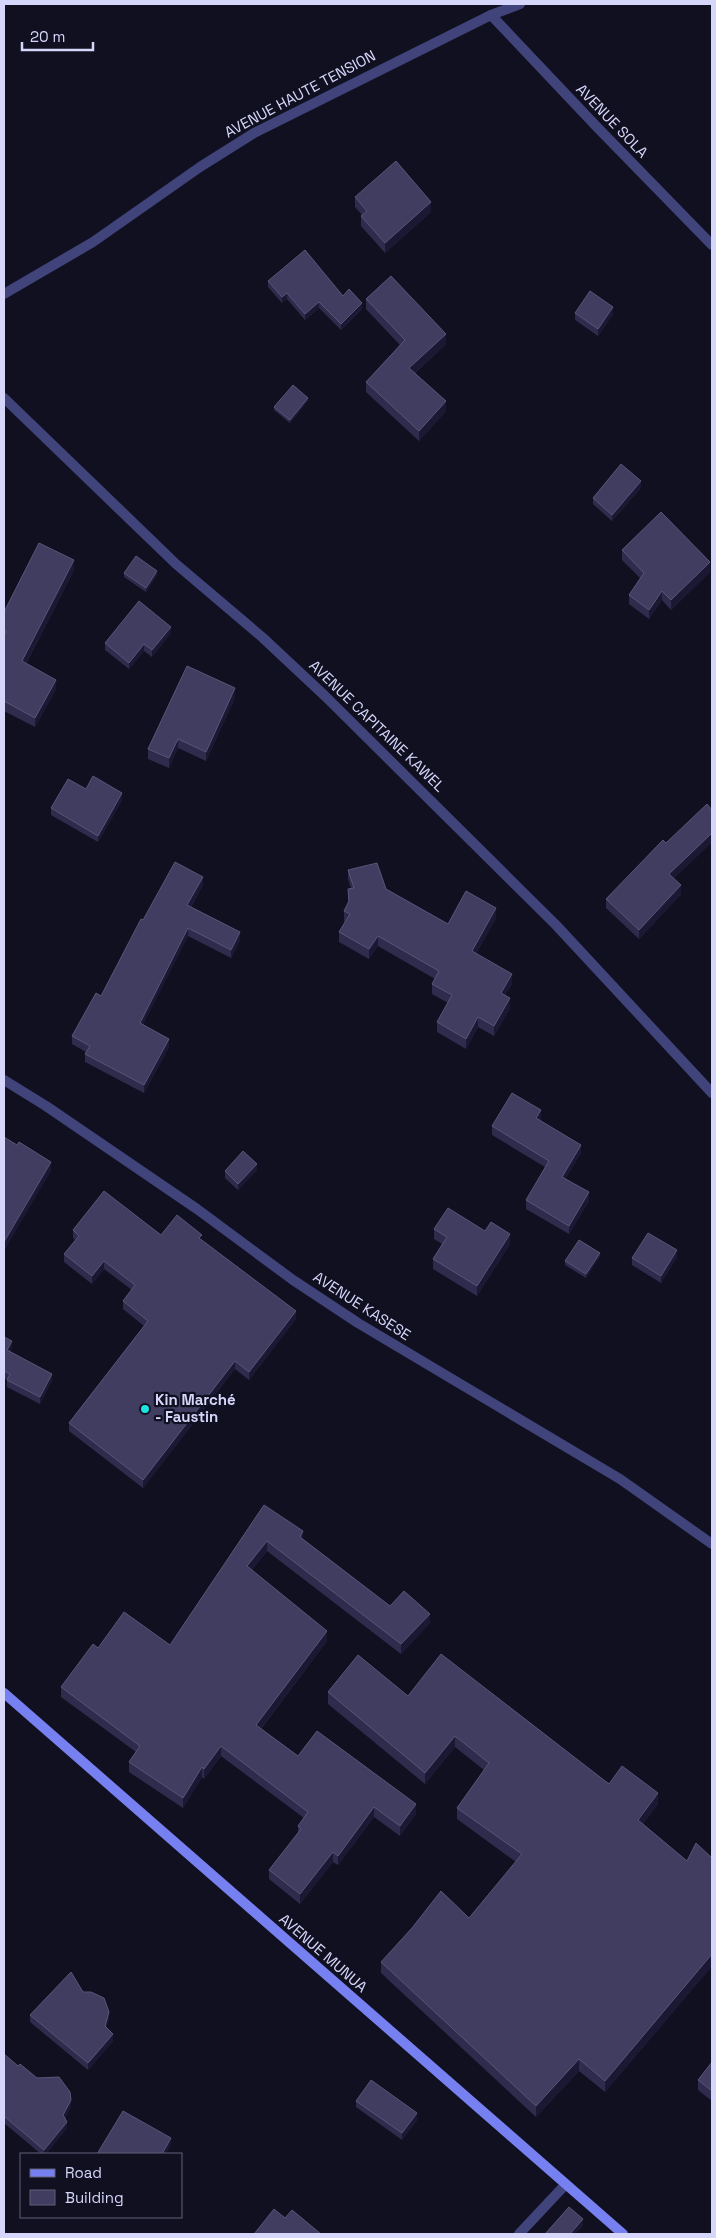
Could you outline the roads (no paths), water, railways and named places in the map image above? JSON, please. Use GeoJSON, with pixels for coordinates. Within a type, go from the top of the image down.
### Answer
{"type":"FeatureCollection","features":[{"type":"Feature","properties":{"kind":"main road","name":"AVENUE MUNUA"},"geometry":{"type":"LineString","coordinates":[[4,1693],[622,2234]]}},
{"type":"Feature","properties":{"kind":"street","name":"AVENUE HAUTE TENSION"},"geometry":{"type":"LineString","coordinates":[[4,294],[93,242],[200,167],[254,133],[491,15],[520,4]]}},
{"type":"Feature","properties":{"kind":"street","name":"AVENUE SOLA"},"geometry":{"type":"LineString","coordinates":[[491,15],[712,245]]}},
{"type":"Feature","properties":{"kind":"street","name":"AVENUE CAPITAINE KAWEL"},"geometry":{"type":"LineString","coordinates":[[4,398],[176,564],[262,637],[339,709],[556,925],[712,1093]]}},
{"type":"Feature","properties":{"kind":"street","name":"AVENUE KASESE"},"geometry":{"type":"LineString","coordinates":[[4,1080],[46,1106],[141,1171],[293,1280],[358,1323],[620,1479],[712,1544]]}},
{"type":"Feature","properties":{"kind":"street"},"geometry":{"type":"LineString","coordinates":[[519,2234],[565,2185]]}},
{"type":"Feature","properties":{"kind":"place","name":"Kin Marché - Faustin"},"geometry":{"type":"Point","coordinates":[145,1409]}}]}
